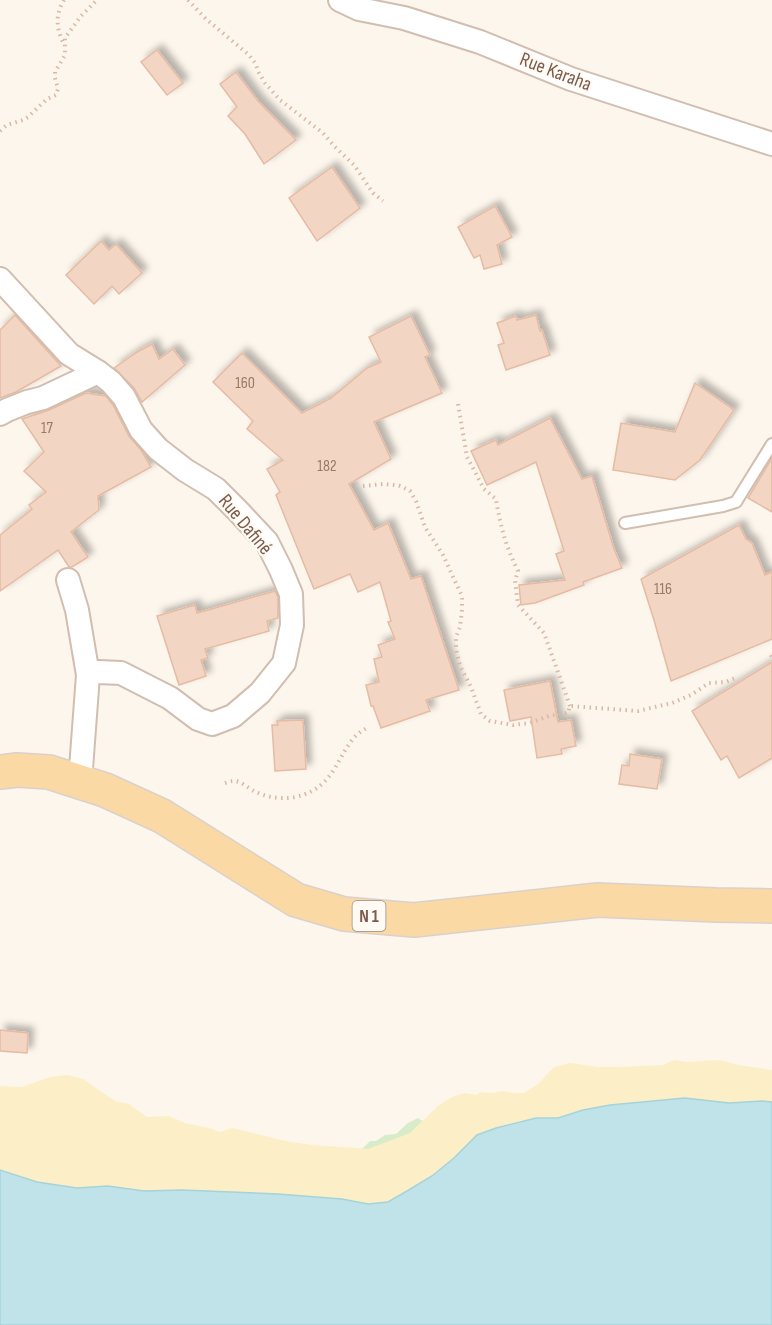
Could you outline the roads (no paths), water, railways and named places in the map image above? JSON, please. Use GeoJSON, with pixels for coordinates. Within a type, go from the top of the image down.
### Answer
{"type":"FeatureCollection","features":[{"type":"Feature","properties":{"kind":"main road","name":"N 1"},"geometry":{"type":"LineString","coordinates":[[0,772],[17,770],[49,772],[105,790],[162,816],[296,900],[344,914],[414,920],[597,900],[716,906],[772,906]]}},
{"type":"Feature","properties":{"kind":"street","name":"Rue Karaha"},"geometry":{"type":"LineString","coordinates":[[340,0],[359,9],[404,18],[480,42],[570,79],[772,144]]}},
{"type":"Feature","properties":{"kind":"street","name":"Rue Dafiné"},"geometry":{"type":"LineString","coordinates":[[0,279],[69,354],[111,382],[124,397],[141,430],[158,449],[185,470],[216,489],[267,542],[291,594],[292,625],[284,663],[260,693],[233,716],[212,724],[198,718],[170,698],[121,673],[98,672],[88,675]]}},
{"type":"Feature","properties":{"kind":"street"},"geometry":{"type":"LineString","coordinates":[[0,414],[27,402],[43,398],[98,372]]}},
{"type":"Feature","properties":{"kind":"street"},"geometry":{"type":"LineString","coordinates":[[68,580],[77,610],[88,675],[80,782]]}},
{"type":"Feature","properties":{"kind":"lane"},"geometry":{"type":"LineString","coordinates":[[625,523],[736,502],[772,444]]}},
{"type":"Feature","properties":{"kind":"water"},"geometry":{"type":"Polygon","coordinates":[[[685,1098],[729,1103],[772,1102],[772,1325],[0,1325],[0,1170],[37,1182],[77,1188],[108,1186],[144,1191],[182,1190],[278,1194],[342,1199],[368,1204],[388,1202],[432,1176],[477,1135],[496,1128],[536,1118],[558,1118],[610,1105],[685,1098]]]}}]}
